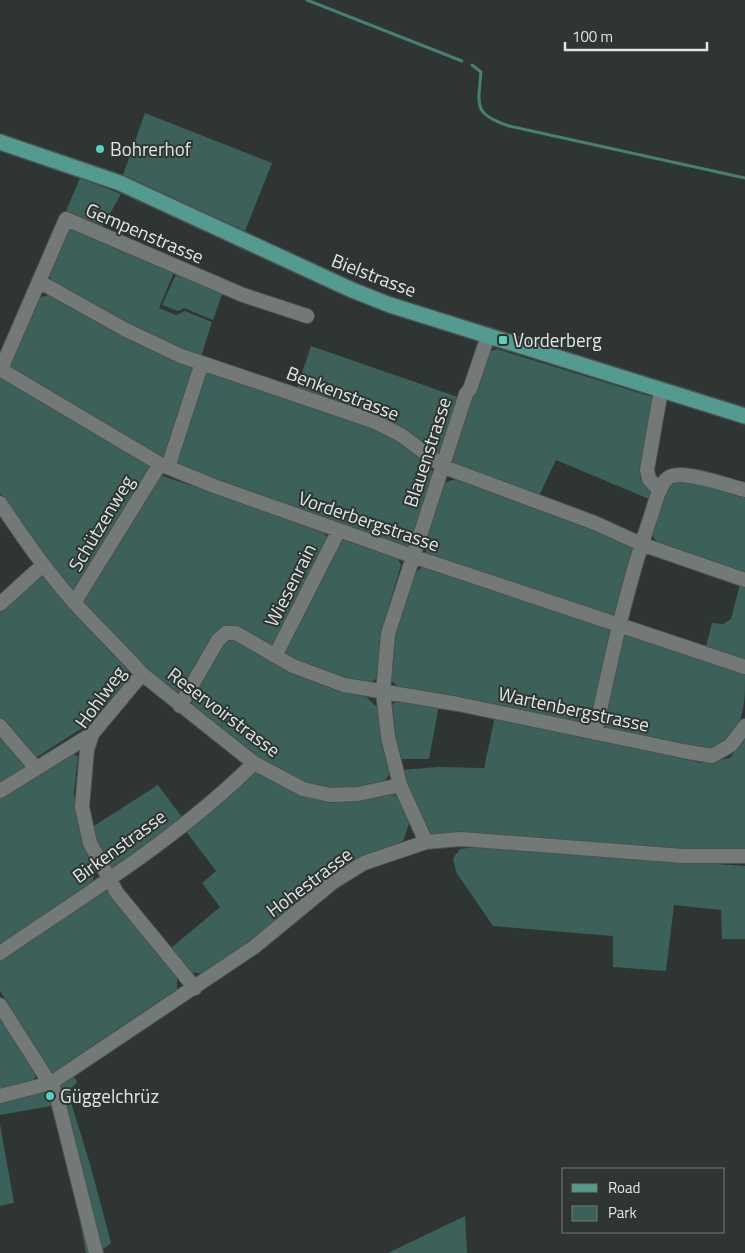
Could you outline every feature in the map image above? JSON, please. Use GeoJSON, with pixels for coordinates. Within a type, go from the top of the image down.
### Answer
{"type":"FeatureCollection","features":[{"type":"Feature","properties":{"kind":"main road","name":"Bielstrasse"},"geometry":{"type":"LineString","coordinates":[[0,142],[120,183],[352,290],[488,336],[745,416]]}},
{"type":"Feature","properties":{"kind":"street","name":"Gempenstrasse"},"geometry":{"type":"LineString","coordinates":[[0,369],[66,220],[243,295],[307,316]]}},
{"type":"Feature","properties":{"kind":"street","name":"Benkenstrasse"},"geometry":{"type":"LineString","coordinates":[[40,282],[126,330],[181,356],[372,421],[401,435],[444,467],[595,523],[641,544],[745,580]]}},
{"type":"Feature","properties":{"kind":"street","name":"Blauenstrasse"},"geometry":{"type":"LineString","coordinates":[[426,842],[400,785],[388,737],[383,692],[388,634],[412,556],[444,467],[466,394],[488,336]]}},
{"type":"Feature","properties":{"kind":"street","name":"Schützenweg"},"geometry":{"type":"LineString","coordinates":[[74,603],[164,465],[202,363]]}},
{"type":"Feature","properties":{"kind":"street","name":"Vorderbergstrasse"},"geometry":{"type":"LineString","coordinates":[[0,369],[164,465],[214,486],[412,556],[745,667]]}},
{"type":"Feature","properties":{"kind":"street"},"geometry":{"type":"LineString","coordinates":[[660,492],[649,479],[647,470],[661,390]]}},
{"type":"Feature","properties":{"kind":"street"},"geometry":{"type":"LineString","coordinates":[[595,733],[618,626],[641,544],[660,492],[668,478],[680,473],[745,490]]}},
{"type":"Feature","properties":{"kind":"street","name":"Hohlweg"},"geometry":{"type":"LineString","coordinates":[[0,503],[43,565],[74,603],[117,645],[142,674],[92,734],[87,750],[82,808],[90,843],[108,879],[117,893],[195,988]]}},
{"type":"Feature","properties":{"kind":"street","name":"Wiesenrain"},"geometry":{"type":"LineString","coordinates":[[275,656],[339,530]]}},
{"type":"Feature","properties":{"kind":"street"},"geometry":{"type":"LineString","coordinates":[[0,604],[43,565]]}},
{"type":"Feature","properties":{"kind":"street","name":"Wartenbergstrasse"},"geometry":{"type":"LineString","coordinates":[[180,706],[218,640],[226,633],[236,633],[293,666],[344,685],[458,704],[712,756],[731,745],[745,726]]}},
{"type":"Feature","properties":{"kind":"street","name":"Reservoirstrasse"},"geometry":{"type":"LineString","coordinates":[[142,674],[254,763],[303,789],[330,795],[358,794],[400,785]]}},
{"type":"Feature","properties":{"kind":"street"},"geometry":{"type":"LineString","coordinates":[[0,726],[36,768]]}},
{"type":"Feature","properties":{"kind":"street"},"geometry":{"type":"LineString","coordinates":[[0,791],[92,734]]}},
{"type":"Feature","properties":{"kind":"street","name":"Birkenstrasse"},"geometry":{"type":"LineString","coordinates":[[0,953],[108,879],[223,794],[254,763]]}},
{"type":"Feature","properties":{"kind":"street","name":"Hohestrasse"},"geometry":{"type":"LineString","coordinates":[[0,1096],[51,1083],[254,947],[333,882],[364,863],[426,842],[461,840],[683,856],[745,856]]}},
{"type":"Feature","properties":{"kind":"street"},"geometry":{"type":"LineString","coordinates":[[0,1005],[51,1083],[66,1125],[96,1253]]}},
{"type":"Feature","properties":{"kind":"green space"},"geometry":{"type":"Polygon","coordinates":[[[145,113],[272,163],[245,231],[123,175],[145,113]]]}},
{"type":"Feature","properties":{"kind":"green space"},"geometry":{"type":"Polygon","coordinates":[[[80,178],[121,194],[103,226],[66,211],[80,178]]]}},
{"type":"Feature","properties":{"kind":"green space"},"geometry":{"type":"Polygon","coordinates":[[[67,225],[175,270],[159,308],[176,315],[185,311],[212,322],[201,357],[157,338],[51,281],[49,270],[67,225]]]}},
{"type":"Feature","properties":{"kind":"green space"},"geometry":{"type":"Polygon","coordinates":[[[178,270],[224,289],[213,320],[184,308],[178,311],[162,305],[178,270]]]}},
{"type":"Feature","properties":{"kind":"green space"},"geometry":{"type":"Polygon","coordinates":[[[54,294],[198,366],[169,454],[159,458],[9,368],[36,298],[54,294]]]}},
{"type":"Feature","properties":{"kind":"green space"},"geometry":{"type":"Polygon","coordinates":[[[311,346],[458,397],[441,457],[296,391],[311,346]]]}},
{"type":"Feature","properties":{"kind":"green space"},"geometry":{"type":"Polygon","coordinates":[[[497,349],[656,398],[640,478],[650,491],[654,501],[556,460],[539,496],[449,465],[489,352],[497,349]]]}},
{"type":"Feature","properties":{"kind":"green space"},"geometry":{"type":"Polygon","coordinates":[[[204,370],[382,429],[424,457],[435,476],[408,550],[172,467],[204,370]]]}},
{"type":"Feature","properties":{"kind":"green space"},"geometry":{"type":"Polygon","coordinates":[[[0,376],[155,465],[74,596],[41,556],[0,493],[0,376]]]}},
{"type":"Feature","properties":{"kind":"green space"},"geometry":{"type":"Polygon","coordinates":[[[160,475],[321,530],[329,539],[272,647],[237,628],[216,632],[179,700],[84,606],[85,595],[160,475]]]}},
{"type":"Feature","properties":{"kind":"green space"},"geometry":{"type":"Polygon","coordinates":[[[686,478],[745,493],[745,574],[658,544],[652,535],[666,489],[673,482],[686,478]]]}},
{"type":"Feature","properties":{"kind":"green space"},"geometry":{"type":"Polygon","coordinates":[[[455,479],[479,485],[637,547],[615,617],[428,554],[422,544],[444,483],[455,479]]]}},
{"type":"Feature","properties":{"kind":"green space"},"geometry":{"type":"Polygon","coordinates":[[[348,539],[396,555],[401,565],[382,629],[377,678],[366,687],[305,667],[281,651],[338,542],[348,539]]]}},
{"type":"Feature","properties":{"kind":"green space"},"geometry":{"type":"Polygon","coordinates":[[[425,564],[607,626],[613,635],[592,727],[403,690],[391,681],[390,663],[386,655],[414,574],[425,564]]]}},
{"type":"Feature","properties":{"kind":"green space"},"geometry":{"type":"Polygon","coordinates":[[[37,577],[47,578],[127,661],[130,677],[90,723],[34,759],[0,719],[0,611],[37,577]]]}},
{"type":"Feature","properties":{"kind":"green space"},"geometry":{"type":"Polygon","coordinates":[[[740,584],[745,585],[745,659],[706,646],[712,623],[723,624],[731,619],[740,584]]]}},
{"type":"Feature","properties":{"kind":"green space"},"geometry":{"type":"Polygon","coordinates":[[[629,635],[745,673],[745,697],[738,725],[715,750],[599,730],[622,636],[629,635]]]}},
{"type":"Feature","properties":{"kind":"green space"},"geometry":{"type":"Polygon","coordinates":[[[237,638],[287,669],[335,690],[366,697],[378,708],[390,774],[380,786],[316,789],[264,764],[193,708],[192,699],[222,642],[237,638]]]}},
{"type":"Feature","properties":{"kind":"green space"},"geometry":{"type":"Polygon","coordinates":[[[401,700],[439,705],[429,759],[399,759],[390,708],[394,703],[401,700]]]}},
{"type":"Feature","properties":{"kind":"green space"},"geometry":{"type":"Polygon","coordinates":[[[495,716],[701,763],[730,758],[745,737],[745,850],[701,852],[427,836],[401,770],[438,767],[484,768],[495,716]]]}},
{"type":"Feature","properties":{"kind":"green space"},"geometry":{"type":"Polygon","coordinates":[[[0,732],[27,764],[23,770],[0,785],[0,732]]]}},
{"type":"Feature","properties":{"kind":"green space"},"geometry":{"type":"Polygon","coordinates":[[[67,754],[74,754],[78,757],[74,792],[77,819],[96,870],[92,882],[0,948],[0,797],[67,754]]]}},
{"type":"Feature","properties":{"kind":"green space"},"geometry":{"type":"Polygon","coordinates":[[[253,770],[325,802],[382,793],[397,796],[410,821],[403,841],[353,864],[204,974],[190,972],[171,948],[220,907],[202,883],[216,871],[185,830],[253,770]]]}},
{"type":"Feature","properties":{"kind":"green space"},"geometry":{"type":"Polygon","coordinates":[[[158,785],[182,817],[119,865],[108,868],[92,827],[158,785]]]}},
{"type":"Feature","properties":{"kind":"green space"},"geometry":{"type":"Polygon","coordinates":[[[476,847],[745,866],[745,939],[722,939],[721,910],[674,905],[666,971],[613,967],[613,936],[493,926],[456,872],[453,858],[460,849],[476,847]]]}},
{"type":"Feature","properties":{"kind":"green space"},"geometry":{"type":"Polygon","coordinates":[[[109,890],[177,973],[177,989],[52,1073],[0,991],[0,958],[98,891],[109,890]]]}},
{"type":"Feature","properties":{"kind":"green space"},"geometry":{"type":"Polygon","coordinates":[[[0,1013],[38,1070],[36,1076],[28,1084],[0,1093],[0,1013]]]}},
{"type":"Feature","properties":{"kind":"green space"},"geometry":{"type":"Polygon","coordinates":[[[74,1077],[77,1082],[71,1089],[70,1099],[111,1243],[98,1253],[86,1253],[74,1191],[51,1106],[0,1115],[0,1101],[56,1088],[74,1077]]]}},
{"type":"Feature","properties":{"kind":"green space"},"geometry":{"type":"Polygon","coordinates":[[[0,1124],[14,1203],[0,1206],[0,1124]]]}},
{"type":"Feature","properties":{"kind":"green space"},"geometry":{"type":"Polygon","coordinates":[[[465,1216],[467,1253],[388,1253],[465,1216]]]}},
{"type":"Feature","properties":{"kind":"waterway"},"geometry":{"type":"LineString","coordinates":[[307,0],[462,61]]}},
{"type":"Feature","properties":{"kind":"waterway"},"geometry":{"type":"LineString","coordinates":[[472,65],[481,72],[480,107],[484,113],[497,122],[745,178]]}},
{"type":"Feature","properties":{"kind":"place","name":"Bohrerhof"},"geometry":{"type":"Point","coordinates":[100,149]}},
{"type":"Feature","properties":{"kind":"place","name":"Vorderberg"},"geometry":{"type":"Point","coordinates":[503,340]}},
{"type":"Feature","properties":{"kind":"place","name":"Güggelchrüz"},"geometry":{"type":"Point","coordinates":[50,1096]}}]}
